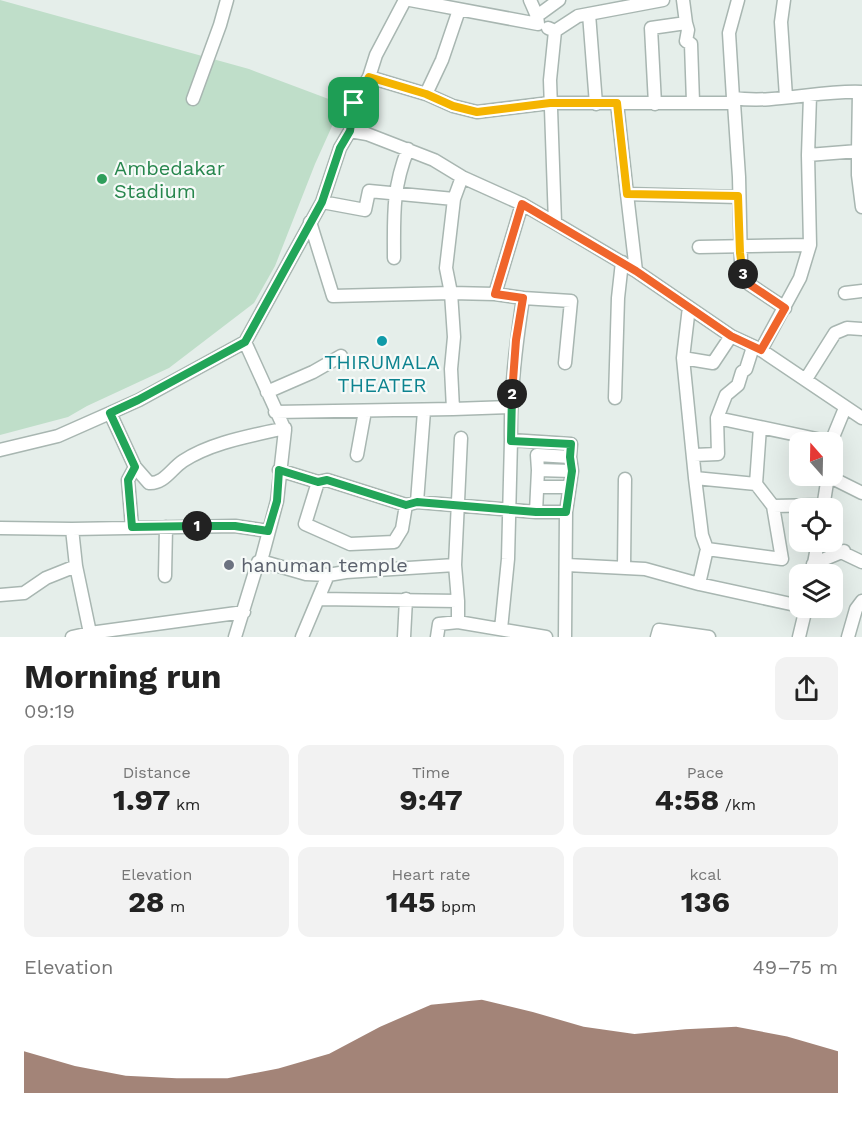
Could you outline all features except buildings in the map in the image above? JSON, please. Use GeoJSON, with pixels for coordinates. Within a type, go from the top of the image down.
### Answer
{"type":"FeatureCollection","features":[{"type":"Feature","properties":{"kind":"street"},"geometry":{"type":"LineString","coordinates":[[193,99],[227,0]]}},
{"type":"Feature","properties":{"kind":"street"},"geometry":{"type":"LineString","coordinates":[[0,450],[58,436],[138,400],[245,342],[322,202],[340,148],[350,131],[354,103],[369,77],[376,55],[408,0],[459,10],[538,20],[555,31]]}},
{"type":"Feature","properties":{"kind":"street"},"geometry":{"type":"LineString","coordinates":[[530,0],[538,20]]}},
{"type":"Feature","properties":{"kind":"street"},"geometry":{"type":"LineString","coordinates":[[538,20],[558,0]]}},
{"type":"Feature","properties":{"kind":"street"},"geometry":{"type":"LineString","coordinates":[[555,31],[578,16],[663,0]]}},
{"type":"Feature","properties":{"kind":"street"},"geometry":{"type":"LineString","coordinates":[[683,0],[688,30],[686,41],[691,44],[693,102]]}},
{"type":"Feature","properties":{"kind":"street"},"geometry":{"type":"LineString","coordinates":[[738,0],[729,33],[739,177],[741,264],[749,284],[785,308]]}},
{"type":"Feature","properties":{"kind":"street"},"geometry":{"type":"LineString","coordinates":[[784,0],[781,32],[786,97]]}},
{"type":"Feature","properties":{"kind":"street"},"geometry":{"type":"LineString","coordinates":[[426,94],[442,60],[459,10]]}},
{"type":"Feature","properties":{"kind":"street"},"geometry":{"type":"LineString","coordinates":[[589,14],[596,104]]}},
{"type":"Feature","properties":{"kind":"street"},"geometry":{"type":"LineString","coordinates":[[655,104],[651,28],[686,23]]}},
{"type":"Feature","properties":{"kind":"street"},"geometry":{"type":"LineString","coordinates":[[555,31],[550,80],[555,223]]}},
{"type":"Feature","properties":{"kind":"street"},"geometry":{"type":"LineString","coordinates":[[369,77],[477,112],[550,103],[655,104],[860,92],[858,175],[862,207]]}},
{"type":"Feature","properties":{"kind":"street"},"geometry":{"type":"LineString","coordinates":[[694,455],[718,454],[717,418],[726,395],[738,385],[742,372],[785,308],[800,278],[810,245],[808,155],[810,96]]}},
{"type":"Feature","properties":{"kind":"street"},"geometry":{"type":"LineString","coordinates":[[617,103],[636,271]]}},
{"type":"Feature","properties":{"kind":"street"},"geometry":{"type":"LineString","coordinates":[[350,131],[367,134],[434,160],[462,177],[522,204],[622,262],[731,336],[757,348],[862,418]]}},
{"type":"Feature","properties":{"kind":"street"},"geometry":{"type":"LineString","coordinates":[[394,258],[395,193],[399,171],[408,149]]}},
{"type":"Feature","properties":{"kind":"street"},"geometry":{"type":"LineString","coordinates":[[808,155],[858,151]]}},
{"type":"Feature","properties":{"kind":"street"},"geometry":{"type":"LineString","coordinates":[[453,409],[451,369],[454,338],[451,293],[446,268],[454,199],[462,177]]}},
{"type":"Feature","properties":{"kind":"street"},"geometry":{"type":"LineString","coordinates":[[322,202],[365,210],[369,191],[454,199]]}},
{"type":"Feature","properties":{"kind":"street"},"geometry":{"type":"LineString","coordinates":[[627,194],[738,196]]}},
{"type":"Feature","properties":{"kind":"street"},"geometry":{"type":"LineString","coordinates":[[495,294],[522,204]]}},
{"type":"Feature","properties":{"kind":"street"},"geometry":{"type":"LineString","coordinates":[[310,222],[333,296],[451,293],[495,294],[571,301],[565,363]]}},
{"type":"Feature","properties":{"kind":"street"},"geometry":{"type":"LineString","coordinates":[[699,247],[810,245]]}},
{"type":"Feature","properties":{"kind":"street"},"geometry":{"type":"LineString","coordinates":[[615,398],[618,298],[622,262]]}},
{"type":"Feature","properties":{"kind":"street"},"geometry":{"type":"LineString","coordinates":[[845,293],[862,291]]}},
{"type":"Feature","properties":{"kind":"street"},"geometry":{"type":"LineString","coordinates":[[501,628],[508,559],[511,407],[516,340],[523,298]]}},
{"type":"Feature","properties":{"kind":"street"},"geometry":{"type":"LineString","coordinates":[[689,307],[682,358],[702,535],[707,549],[699,584]]}},
{"type":"Feature","properties":{"kind":"street"},"geometry":{"type":"LineString","coordinates":[[806,379],[835,333],[847,328],[862,329]]}},
{"type":"Feature","properties":{"kind":"street"},"geometry":{"type":"LineString","coordinates":[[682,358],[713,363],[731,336]]}},
{"type":"Feature","properties":{"kind":"street"},"geometry":{"type":"LineString","coordinates":[[235,637],[258,562],[261,561],[277,501],[285,428],[275,412],[245,342]]}},
{"type":"Feature","properties":{"kind":"street"},"geometry":{"type":"LineString","coordinates":[[267,392],[313,372],[341,356]]}},
{"type":"Feature","properties":{"kind":"street"},"geometry":{"type":"LineString","coordinates":[[275,412],[424,411],[511,407]]}},
{"type":"Feature","properties":{"kind":"street"},"geometry":{"type":"LineString","coordinates":[[835,432],[845,408]]}},
{"type":"Feature","properties":{"kind":"street"},"geometry":{"type":"LineString","coordinates":[[357,455],[365,411]]}},
{"type":"Feature","properties":{"kind":"street"},"geometry":{"type":"LineString","coordinates":[[318,482],[305,524],[350,544],[394,542],[402,529],[412,503],[424,411]]}},
{"type":"Feature","properties":{"kind":"street"},"geometry":{"type":"LineString","coordinates":[[110,413],[135,467],[148,483],[156,484],[181,462],[196,454],[285,428]]}},
{"type":"Feature","properties":{"kind":"street"},"geometry":{"type":"LineString","coordinates":[[717,418],[789,434]]}},
{"type":"Feature","properties":{"kind":"street"},"geometry":{"type":"LineString","coordinates":[[707,549],[782,559],[773,506],[756,484],[760,428]]}},
{"type":"Feature","properties":{"kind":"street"},"geometry":{"type":"LineString","coordinates":[[458,622],[455,565],[461,438]]}},
{"type":"Feature","properties":{"kind":"street"},"geometry":{"type":"LineString","coordinates":[[511,441],[571,444],[572,471],[568,487],[564,555],[567,566],[565,637]]}},
{"type":"Feature","properties":{"kind":"street"},"geometry":{"type":"LineString","coordinates":[[536,512],[539,487],[537,455],[570,457]]}},
{"type":"Feature","properties":{"kind":"street"},"geometry":{"type":"LineString","coordinates":[[132,527],[128,480],[135,467]]}},
{"type":"Feature","properties":{"kind":"street"},"geometry":{"type":"LineString","coordinates":[[279,470],[318,482],[327,480],[412,503],[566,512]]}},
{"type":"Feature","properties":{"kind":"street"},"geometry":{"type":"LineString","coordinates":[[538,470],[572,471]]}},
{"type":"Feature","properties":{"kind":"street"},"geometry":{"type":"LineString","coordinates":[[695,478],[756,484]]}},
{"type":"Feature","properties":{"kind":"street"},"geometry":{"type":"LineString","coordinates":[[624,567],[625,479]]}},
{"type":"Feature","properties":{"kind":"street"},"geometry":{"type":"LineString","coordinates":[[843,484],[862,493]]}},
{"type":"Feature","properties":{"kind":"street"},"geometry":{"type":"LineString","coordinates":[[539,487],[568,487]]}},
{"type":"Feature","properties":{"kind":"street"},"geometry":{"type":"LineString","coordinates":[[773,506],[789,506]]}},
{"type":"Feature","properties":{"kind":"street"},"geometry":{"type":"LineString","coordinates":[[165,576],[166,526]]}},
{"type":"Feature","properties":{"kind":"street"},"geometry":{"type":"LineString","coordinates":[[0,528],[235,526],[268,531]]}},
{"type":"Feature","properties":{"kind":"street"},"geometry":{"type":"LineString","coordinates":[[72,529],[76,566],[90,635]]}},
{"type":"Feature","properties":{"kind":"street"},"geometry":{"type":"LineString","coordinates":[[822,564],[844,551],[862,562]]}},
{"type":"Feature","properties":{"kind":"street"},"geometry":{"type":"LineString","coordinates":[[261,561],[306,574],[328,575],[455,565]]}},
{"type":"Feature","properties":{"kind":"street"},"geometry":{"type":"LineString","coordinates":[[0,595],[24,593],[46,578],[76,566]]}},
{"type":"Feature","properties":{"kind":"street"},"geometry":{"type":"LineString","coordinates":[[567,566],[645,569],[699,584],[789,604]]}},
{"type":"Feature","properties":{"kind":"street"},"geometry":{"type":"LineString","coordinates":[[302,637],[328,575]]}},
{"type":"Feature","properties":{"kind":"street"},"geometry":{"type":"LineString","coordinates":[[319,599],[458,601]]}},
{"type":"Feature","properties":{"kind":"street"},"geometry":{"type":"LineString","coordinates":[[404,637],[406,599]]}},
{"type":"Feature","properties":{"kind":"street"},"geometry":{"type":"LineString","coordinates":[[848,637],[856,609],[862,600]]}},
{"type":"Feature","properties":{"kind":"street"},"geometry":{"type":"LineString","coordinates":[[72,637],[244,612]]}},
{"type":"Feature","properties":{"kind":"street"},"geometry":{"type":"LineString","coordinates":[[799,637],[804,618]]}},
{"type":"Feature","properties":{"kind":"street"},"geometry":{"type":"LineString","coordinates":[[437,637],[439,624],[458,622],[546,637]]}},
{"type":"Feature","properties":{"kind":"street"},"geometry":{"type":"LineString","coordinates":[[657,637],[658,630],[709,637]]}},
{"type":"Feature","properties":{"kind":"green space"},"geometry":{"type":"Polygon","coordinates":[[[0,0],[249,69],[342,104],[315,164],[275,266],[254,303],[169,368],[68,417],[0,435],[0,0]]]}},
{"type":"Feature","properties":{"kind":"place","name":"Ambedakar Stadium"},"geometry":{"type":"Point","coordinates":[102,179]}},
{"type":"Feature","properties":{"kind":"place","name":"THIRUMALA THEATER"},"geometry":{"type":"Point","coordinates":[382,341]}},
{"type":"Feature","properties":{"kind":"place","name":"hanuman temple"},"geometry":{"type":"Point","coordinates":[229,565]}},
{"type":"Feature","properties":{"kind":"route"},"geometry":{"type":"LineString","coordinates":[[369,77],[477,112],[550,103],[617,103],[627,194],[738,196],[740,253],[744,276],[749,284],[785,308],[761,350],[731,336],[606,252],[522,204],[495,294],[523,298],[516,340],[511,441],[571,444],[572,471],[566,512],[536,512],[417,502],[406,505],[327,480],[318,482],[279,470],[277,501],[268,531],[235,526],[132,527],[128,480],[135,467],[110,413],[245,342],[322,202],[340,148],[350,131],[354,103],[369,77]]}}]}
